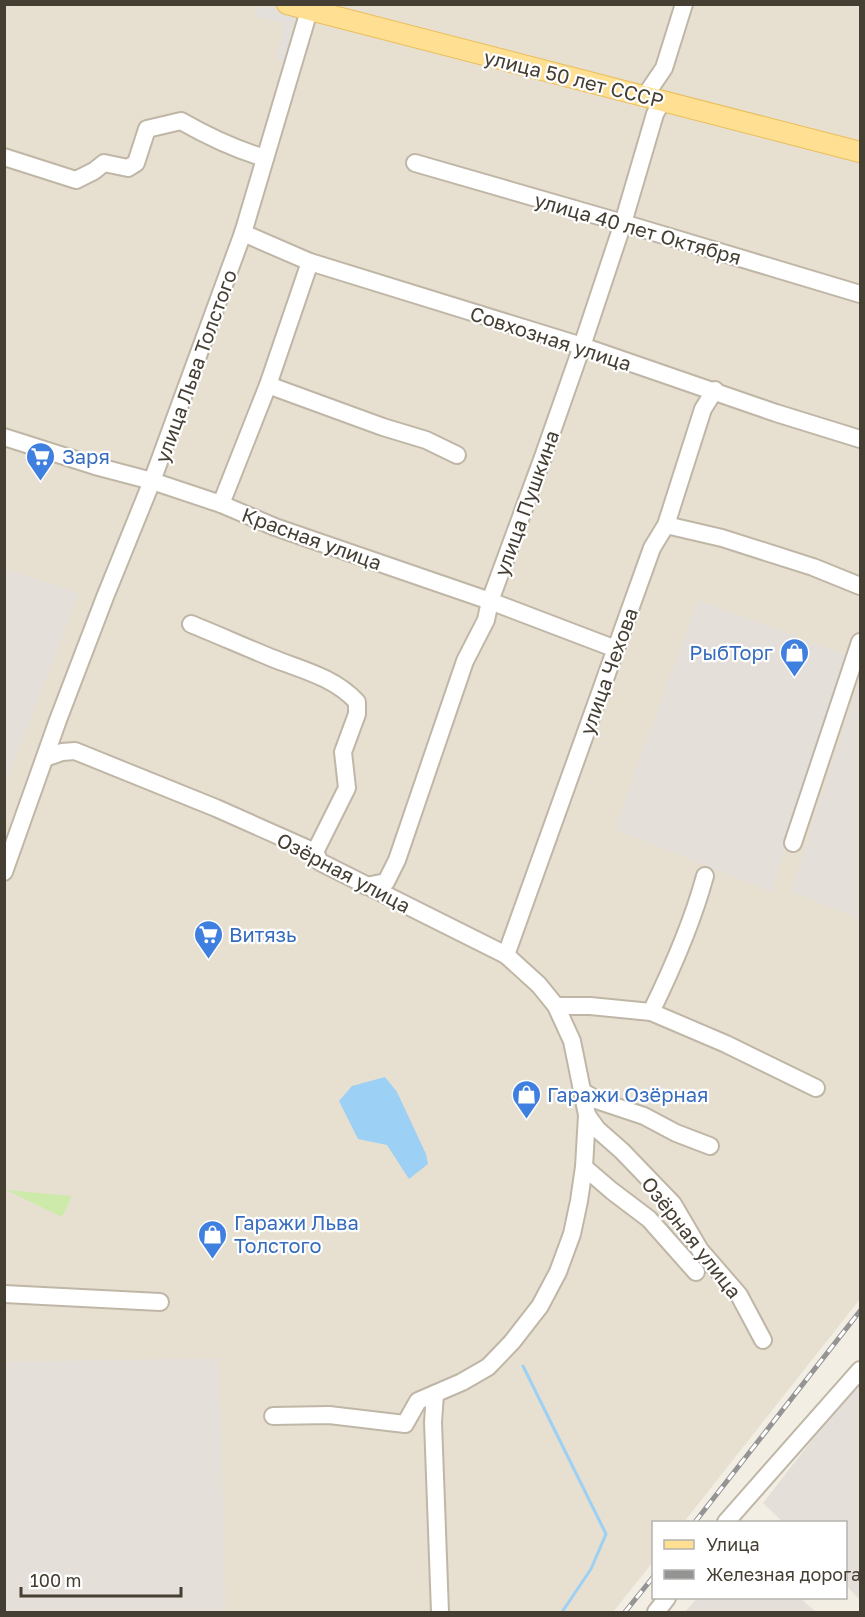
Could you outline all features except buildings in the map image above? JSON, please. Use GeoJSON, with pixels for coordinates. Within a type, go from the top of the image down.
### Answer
{"type":"FeatureCollection","features":[{"type":"Feature","properties":{"kind":"main road","name":"улица 50 лет СССР"},"geometry":{"type":"LineString","coordinates":[[287,4],[310,7],[861,152]]}},
{"type":"Feature","properties":{"kind":"street","name":"улица Пушкина"},"geometry":{"type":"LineString","coordinates":[[366,886],[386,882],[397,860],[465,662],[486,620],[490,601],[543,457],[623,223],[656,114],[654,99],[684,4]]}},
{"type":"Feature","properties":{"kind":"street","name":"улица Льва Толстого"},"geometry":{"type":"LineString","coordinates":[[4,872],[58,720],[153,481],[243,233],[310,7]]}},
{"type":"Feature","properties":{"kind":"street"},"geometry":{"type":"LineString","coordinates":[[4,158],[76,180],[104,163],[128,168],[136,163],[147,129],[181,121],[213,140],[265,158]]}},
{"type":"Feature","properties":{"kind":"street","name":"улица 40 лет Октября"},"geometry":{"type":"LineString","coordinates":[[415,163],[861,294]]}},
{"type":"Feature","properties":{"kind":"street","name":"Совхозная улица"},"geometry":{"type":"LineString","coordinates":[[243,233],[310,262],[582,346],[715,390],[776,413],[861,439]]}},
{"type":"Feature","properties":{"kind":"street"},"geometry":{"type":"LineString","coordinates":[[221,504],[268,385],[310,262]]}},
{"type":"Feature","properties":{"kind":"street"},"geometry":{"type":"LineString","coordinates":[[268,385],[383,427],[426,440],[457,455]]}},
{"type":"Feature","properties":{"kind":"street","name":"улица Чехова"},"geometry":{"type":"LineString","coordinates":[[506,956],[652,548],[666,525],[703,409],[715,390]]}},
{"type":"Feature","properties":{"kind":"street","name":"Красная улица"},"geometry":{"type":"LineString","coordinates":[[4,437],[95,466],[153,481],[221,504],[275,527],[490,601],[616,650]]}},
{"type":"Feature","properties":{"kind":"street"},"geometry":{"type":"LineString","coordinates":[[666,525],[722,538],[813,567],[861,586]]}},
{"type":"Feature","properties":{"kind":"street"},"geometry":{"type":"LineString","coordinates":[[191,624],[320,676],[346,690],[357,702],[357,714],[343,752],[347,789],[315,852]]}},
{"type":"Feature","properties":{"kind":"street"},"geometry":{"type":"LineString","coordinates":[[793,843],[861,642]]}},
{"type":"Feature","properties":{"kind":"street"},"geometry":{"type":"LineString","coordinates":[[45,758],[62,752],[75,751],[58,720]]}},
{"type":"Feature","properties":{"kind":"street","name":"Озёрная улица"},"geometry":{"type":"LineString","coordinates":[[75,751],[216,808],[315,852],[320,862],[506,956],[539,985],[556,1006],[572,1041],[587,1115],[584,1167]]}},
{"type":"Feature","properties":{"kind":"street"},"geometry":{"type":"LineString","coordinates":[[651,1012],[678,957],[705,876]]}},
{"type":"Feature","properties":{"kind":"street"},"geometry":{"type":"LineString","coordinates":[[556,1006],[590,1006],[651,1012],[726,1044],[816,1088]]}},
{"type":"Feature","properties":{"kind":"street"},"geometry":{"type":"LineString","coordinates":[[582,1090],[596,1100],[644,1116],[676,1133],[710,1146]]}},
{"type":"Feature","properties":{"kind":"street","name":"Озёрная улица"},"geometry":{"type":"LineString","coordinates":[[587,1115],[597,1128],[673,1204],[700,1250],[739,1294],[763,1340]]}},
{"type":"Feature","properties":{"kind":"street"},"geometry":{"type":"LineString","coordinates":[[584,1167],[649,1219],[696,1272]]}},
{"type":"Feature","properties":{"kind":"street"},"geometry":{"type":"LineString","coordinates":[[273,1416],[329,1414],[405,1424],[418,1401],[462,1382],[488,1367],[512,1342],[540,1306],[558,1272],[572,1234],[584,1167]]}},
{"type":"Feature","properties":{"kind":"street"},"geometry":{"type":"LineString","coordinates":[[4,1294],[160,1302]]}},
{"type":"Feature","properties":{"kind":"street"},"geometry":{"type":"LineString","coordinates":[[727,1521],[861,1371]]}},
{"type":"Feature","properties":{"kind":"street"},"geometry":{"type":"LineString","coordinates":[[435,1394],[433,1422],[440,1612]]}},
{"type":"Feature","properties":{"kind":"street"},"geometry":{"type":"LineString","coordinates":[[656,1612],[666,1599]]}},
{"type":"Feature","properties":{"kind":"shaded area"},"geometry":{"type":"Polygon","coordinates":[[[5,5],[860,5],[860,1299],[685,1521],[652,1521],[652,1563],[613,1612],[5,1612],[5,5]]]}},
{"type":"Feature","properties":{"kind":"shaded area"},"geometry":{"type":"Polygon","coordinates":[[[257,6],[296,15],[283,61],[276,60],[285,23],[255,17],[257,6]]]}},
{"type":"Feature","properties":{"kind":"shaded area"},"geometry":{"type":"Polygon","coordinates":[[[4,569],[79,593],[5,786],[4,569]]]}},
{"type":"Feature","properties":{"kind":"shaded area"},"geometry":{"type":"Polygon","coordinates":[[[698,600],[848,656],[771,892],[614,829],[698,600]]]}},
{"type":"Feature","properties":{"kind":"shaded area"},"geometry":{"type":"Polygon","coordinates":[[[860,680],[860,920],[791,891],[860,680]]]}},
{"type":"Feature","properties":{"kind":"shaded area"},"geometry":{"type":"Polygon","coordinates":[[[219,1358],[226,1612],[5,1612],[5,1362],[219,1358]]]}},
{"type":"Feature","properties":{"kind":"shaded area"},"geometry":{"type":"Polygon","coordinates":[[[860,1378],[860,1600],[847,1586],[847,1521],[782,1521],[763,1503],[860,1378]]]}},
{"type":"Feature","properties":{"kind":"shaded area"},"geometry":{"type":"Polygon","coordinates":[[[696,1599],[801,1599],[816,1612],[685,1612],[696,1599]]]}},
{"type":"Feature","properties":{"kind":"green space"},"geometry":{"type":"Polygon","coordinates":[[[6,1190],[72,1196],[62,1217],[6,1190]]]}},
{"type":"Feature","properties":{"kind":"water"},"geometry":{"type":"Polygon","coordinates":[[[385,1077],[397,1092],[426,1154],[428,1164],[409,1179],[387,1145],[358,1139],[339,1101],[352,1086],[385,1077]]]}},
{"type":"Feature","properties":{"kind":"waterway"},"geometry":{"type":"LineString","coordinates":[[523,1366],[606,1534],[591,1569],[562,1612]]}},
{"type":"Feature","properties":{"kind":"railway"},"geometry":{"type":"LineString","coordinates":[[696,1521],[860,1311]]}},
{"type":"Feature","properties":{"kind":"railway"},"geometry":{"type":"LineString","coordinates":[[625,1612],[652,1578]]}},
{"type":"Feature","properties":{"kind":"place","name":"Заря"},"geometry":{"type":"Point","coordinates":[41,482]}},
{"type":"Feature","properties":{"kind":"place","name":"РыбТорг"},"geometry":{"type":"Point","coordinates":[794,678]}},
{"type":"Feature","properties":{"kind":"place","name":"Витязь"},"geometry":{"type":"Point","coordinates":[208,960]}},
{"type":"Feature","properties":{"kind":"place","name":"Гаражи Озёрная"},"geometry":{"type":"Point","coordinates":[526,1120]}},
{"type":"Feature","properties":{"kind":"place","name":"Гаражи Льва Толстого"},"geometry":{"type":"Point","coordinates":[213,1260]}}]}
